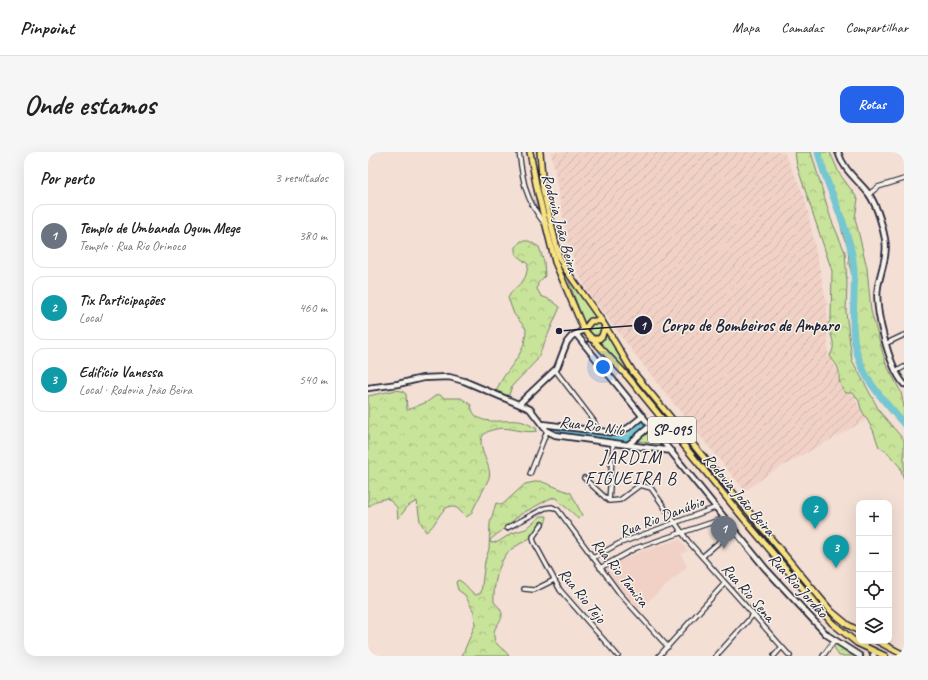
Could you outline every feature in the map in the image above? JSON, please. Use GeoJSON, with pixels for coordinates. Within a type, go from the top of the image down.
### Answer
{"type":"FeatureCollection","features":[{"type":"Feature","properties":{"kind":"main road","name":"Rodovia João Beira"},"geometry":{"type":"LineString","coordinates":[[530,152],[537,189],[555,262],[584,330],[628,378],[749,525],[832,622],[873,655],[885,656]]}},
{"type":"Feature","properties":{"kind":"main road","name":"Rodovia João Beira"},"geometry":{"type":"LineString","coordinates":[[540,152],[543,189],[559,257],[564,267],[603,323],[633,372],[831,611],[848,625],[856,629]]}},
{"type":"Feature","properties":{"kind":"main road"},"geometry":{"type":"LineString","coordinates":[[584,330],[591,321],[603,323],[605,333],[599,339],[591,339]]}},
{"type":"Feature","properties":{"kind":"main road"},"geometry":{"type":"LineString","coordinates":[[873,655],[883,644],[904,655]]}},
{"type":"Feature","properties":{"kind":"main road"},"geometry":{"type":"LineString","coordinates":[[893,656],[894,650]]}},
{"type":"Feature","properties":{"kind":"street"},"geometry":{"type":"LineString","coordinates":[[519,152],[525,189],[534,209],[546,225]]}},
{"type":"Feature","properties":{"kind":"street"},"geometry":{"type":"LineString","coordinates":[[838,152],[845,169],[869,194],[876,208],[885,240],[883,268],[877,298],[895,372],[904,384]]}},
{"type":"Feature","properties":{"kind":"street"},"geometry":{"type":"LineString","coordinates":[[869,194],[878,188],[904,179]]}},
{"type":"Feature","properties":{"kind":"street"},"geometry":{"type":"LineString","coordinates":[[520,403],[555,370],[567,342],[572,336],[584,330]]}},
{"type":"Feature","properties":{"kind":"street","name":"Rua Rio Jordão"},"geometry":{"type":"LineString","coordinates":[[576,334],[765,568],[827,635],[860,656]]}},
{"type":"Feature","properties":{"kind":"street"},"geometry":{"type":"LineString","coordinates":[[887,343],[904,334]]}},
{"type":"Feature","properties":{"kind":"street"},"geometry":{"type":"LineString","coordinates":[[895,372],[904,367]]}},
{"type":"Feature","properties":{"kind":"street"},"geometry":{"type":"LineString","coordinates":[[555,370],[594,421],[597,429]]}},
{"type":"Feature","properties":{"kind":"street"},"geometry":{"type":"LineString","coordinates":[[368,388],[398,384],[423,378],[449,377],[464,381],[520,403],[530,409],[547,431]]}},
{"type":"Feature","properties":{"kind":"street"},"geometry":{"type":"LineString","coordinates":[[542,424],[548,426],[597,429],[615,433],[623,431],[643,416]]}},
{"type":"Feature","properties":{"kind":"street"},"geometry":{"type":"LineString","coordinates":[[530,474],[548,426]]}},
{"type":"Feature","properties":{"kind":"street","name":"Rua Rio Nilo"},"geometry":{"type":"LineString","coordinates":[[547,431],[555,434],[613,444],[629,444],[650,426]]}},
{"type":"Feature","properties":{"kind":"street"},"geometry":{"type":"LineString","coordinates":[[609,501],[613,444]]}},
{"type":"Feature","properties":{"kind":"street"},"geometry":{"type":"LineString","coordinates":[[629,444],[672,451]]}},
{"type":"Feature","properties":{"kind":"street"},"geometry":{"type":"LineString","coordinates":[[584,478],[609,501]]}},
{"type":"Feature","properties":{"kind":"street","name":"Rua Rio Sena"},"geometry":{"type":"LineString","coordinates":[[609,501],[620,500],[636,488],[645,485],[650,488],[681,532],[790,656]]}},
{"type":"Feature","properties":{"kind":"street","name":"Rua Rio Tamisa"},"geometry":{"type":"LineString","coordinates":[[507,528],[545,508],[552,507],[558,510],[620,594],[668,647]]}},
{"type":"Feature","properties":{"kind":"street","name":"Rua Rio Danúbio"},"geometry":{"type":"LineString","coordinates":[[593,558],[618,544],[717,507]]}},
{"type":"Feature","properties":{"kind":"street","name":"Rua Rio Danúbio"},"geometry":{"type":"LineString","coordinates":[[600,568],[636,548],[725,518]]}},
{"type":"Feature","properties":{"kind":"street","name":"Rua Rio Tejo"},"geometry":{"type":"LineString","coordinates":[[542,524],[533,537],[534,542],[554,580],[560,590],[618,656]]}},
{"type":"Feature","properties":{"kind":"street"},"geometry":{"type":"LineString","coordinates":[[702,557],[734,529]]}},
{"type":"Feature","properties":{"kind":"street"},"geometry":{"type":"LineString","coordinates":[[524,589],[534,590],[554,580]]}},
{"type":"Feature","properties":{"kind":"street"},"geometry":{"type":"LineString","coordinates":[[660,656],[725,583]]}},
{"type":"Feature","properties":{"kind":"street"},"geometry":{"type":"LineString","coordinates":[[716,656],[753,615]]}},
{"type":"Feature","properties":{"kind":"street"},"geometry":{"type":"LineString","coordinates":[[823,656],[834,640]]}},
{"type":"Feature","properties":{"kind":"street"},"geometry":{"type":"LineString","coordinates":[[774,656],[782,647]]}},
{"type":"Feature","properties":{"kind":"shaded area"},"geometry":{"type":"Polygon","coordinates":[[[551,152],[784,152],[805,198],[827,305],[828,355],[854,397],[866,420],[768,474],[745,491],[657,383],[589,294],[580,277],[568,244],[551,152]]]}},
{"type":"Feature","properties":{"kind":"shaded area"},"geometry":{"type":"Polygon","coordinates":[[[680,539],[688,551],[681,554],[687,567],[638,610],[609,578],[606,570],[608,566],[643,551],[680,539]]]}},
{"type":"Feature","properties":{"kind":"green space"},"geometry":{"type":"Polygon","coordinates":[[[795,152],[811,152],[831,219],[845,252],[847,283],[846,312],[852,360],[880,412],[904,440],[904,480],[900,467],[887,452],[879,447],[873,430],[861,409],[859,401],[853,393],[846,393],[843,389],[838,370],[830,355],[833,348],[832,337],[828,325],[831,318],[832,271],[797,166],[795,152]]]}},
{"type":"Feature","properties":{"kind":"green space"},"geometry":{"type":"Polygon","coordinates":[[[816,152],[830,152],[839,173],[858,199],[855,218],[867,268],[871,311],[886,364],[901,392],[904,407],[904,424],[895,412],[882,401],[869,381],[854,347],[852,312],[854,282],[849,264],[848,247],[843,236],[836,201],[825,179],[816,152]]]}},
{"type":"Feature","properties":{"kind":"green space"},"geometry":{"type":"Polygon","coordinates":[[[521,241],[529,241],[539,247],[544,262],[545,276],[538,283],[537,289],[541,296],[551,300],[560,307],[537,360],[512,386],[509,395],[504,396],[496,392],[504,376],[523,348],[525,339],[526,329],[514,314],[508,298],[523,280],[527,271],[528,264],[516,255],[516,247],[521,241]]]}},
{"type":"Feature","properties":{"kind":"green space"},"geometry":{"type":"Polygon","coordinates":[[[566,273],[596,317],[588,319],[584,323],[566,273]]]}},
{"type":"Feature","properties":{"kind":"green space"},"geometry":{"type":"Polygon","coordinates":[[[598,323],[601,324],[601,334],[594,335],[591,334],[590,327],[591,324],[598,323]]]}},
{"type":"Feature","properties":{"kind":"green space"},"geometry":{"type":"Polygon","coordinates":[[[607,335],[630,375],[597,342],[605,339],[607,335]]]}},
{"type":"Feature","properties":{"kind":"green space"},"geometry":{"type":"Polygon","coordinates":[[[396,390],[402,391],[406,394],[407,410],[427,402],[438,394],[445,398],[461,398],[471,405],[473,412],[477,417],[483,420],[520,421],[536,428],[537,431],[527,432],[501,428],[487,432],[482,437],[481,443],[488,465],[489,478],[471,514],[466,517],[457,508],[450,506],[443,511],[433,526],[426,532],[420,521],[417,501],[408,506],[398,519],[397,507],[387,498],[376,501],[368,507],[368,396],[396,390]]]}},
{"type":"Feature","properties":{"kind":"green space"},"geometry":{"type":"Polygon","coordinates":[[[649,432],[662,445],[638,441],[649,432]]]}},
{"type":"Feature","properties":{"kind":"green space"},"geometry":{"type":"Polygon","coordinates":[[[540,481],[571,493],[582,515],[578,519],[556,498],[551,498],[521,514],[490,540],[491,543],[498,542],[512,533],[526,529],[541,516],[547,516],[546,523],[537,533],[508,552],[501,562],[497,576],[494,589],[494,602],[502,613],[502,617],[494,632],[494,637],[496,643],[509,656],[462,656],[475,625],[474,612],[465,595],[458,590],[456,582],[458,580],[461,581],[476,595],[481,593],[485,561],[489,549],[490,523],[496,503],[502,505],[525,484],[540,481]]]}},
{"type":"Feature","properties":{"kind":"green space"},"geometry":{"type":"Polygon","coordinates":[[[836,642],[860,656],[839,656],[834,647],[836,642]]]}},
{"type":"Feature","properties":{"kind":"waterway"},"geometry":{"type":"LineString","coordinates":[[818,152],[821,165],[848,237],[853,259],[853,326],[854,342],[858,356],[862,368],[876,391],[904,424]]}},
{"type":"Feature","properties":{"kind":"waterway"},"geometry":{"type":"LineString","coordinates":[[556,432],[621,439],[630,437],[642,425]]}},
{"type":"Feature","properties":{"kind":"place","name":"Corpo de Bombeiros de Amparo"},"geometry":{"type":"Point","coordinates":[559,331]}},
{"type":"Feature","properties":{"kind":"place","name":"Tix Participações"},"geometry":{"type":"Point","coordinates":[815,529]}},
{"type":"Feature","properties":{"kind":"place","name":"Templo de Umbanda Ogum Mege"},"geometry":{"type":"Point","coordinates":[724,549]}},
{"type":"Feature","properties":{"kind":"place","name":"Edifício Vanessa"},"geometry":{"type":"Point","coordinates":[836,568]}},
{"type":"Feature","properties":{"kind":"district","name":"JARDIM FIGUEIRA B"},"geometry":{"type":"Point","coordinates":[631,467]}}]}
